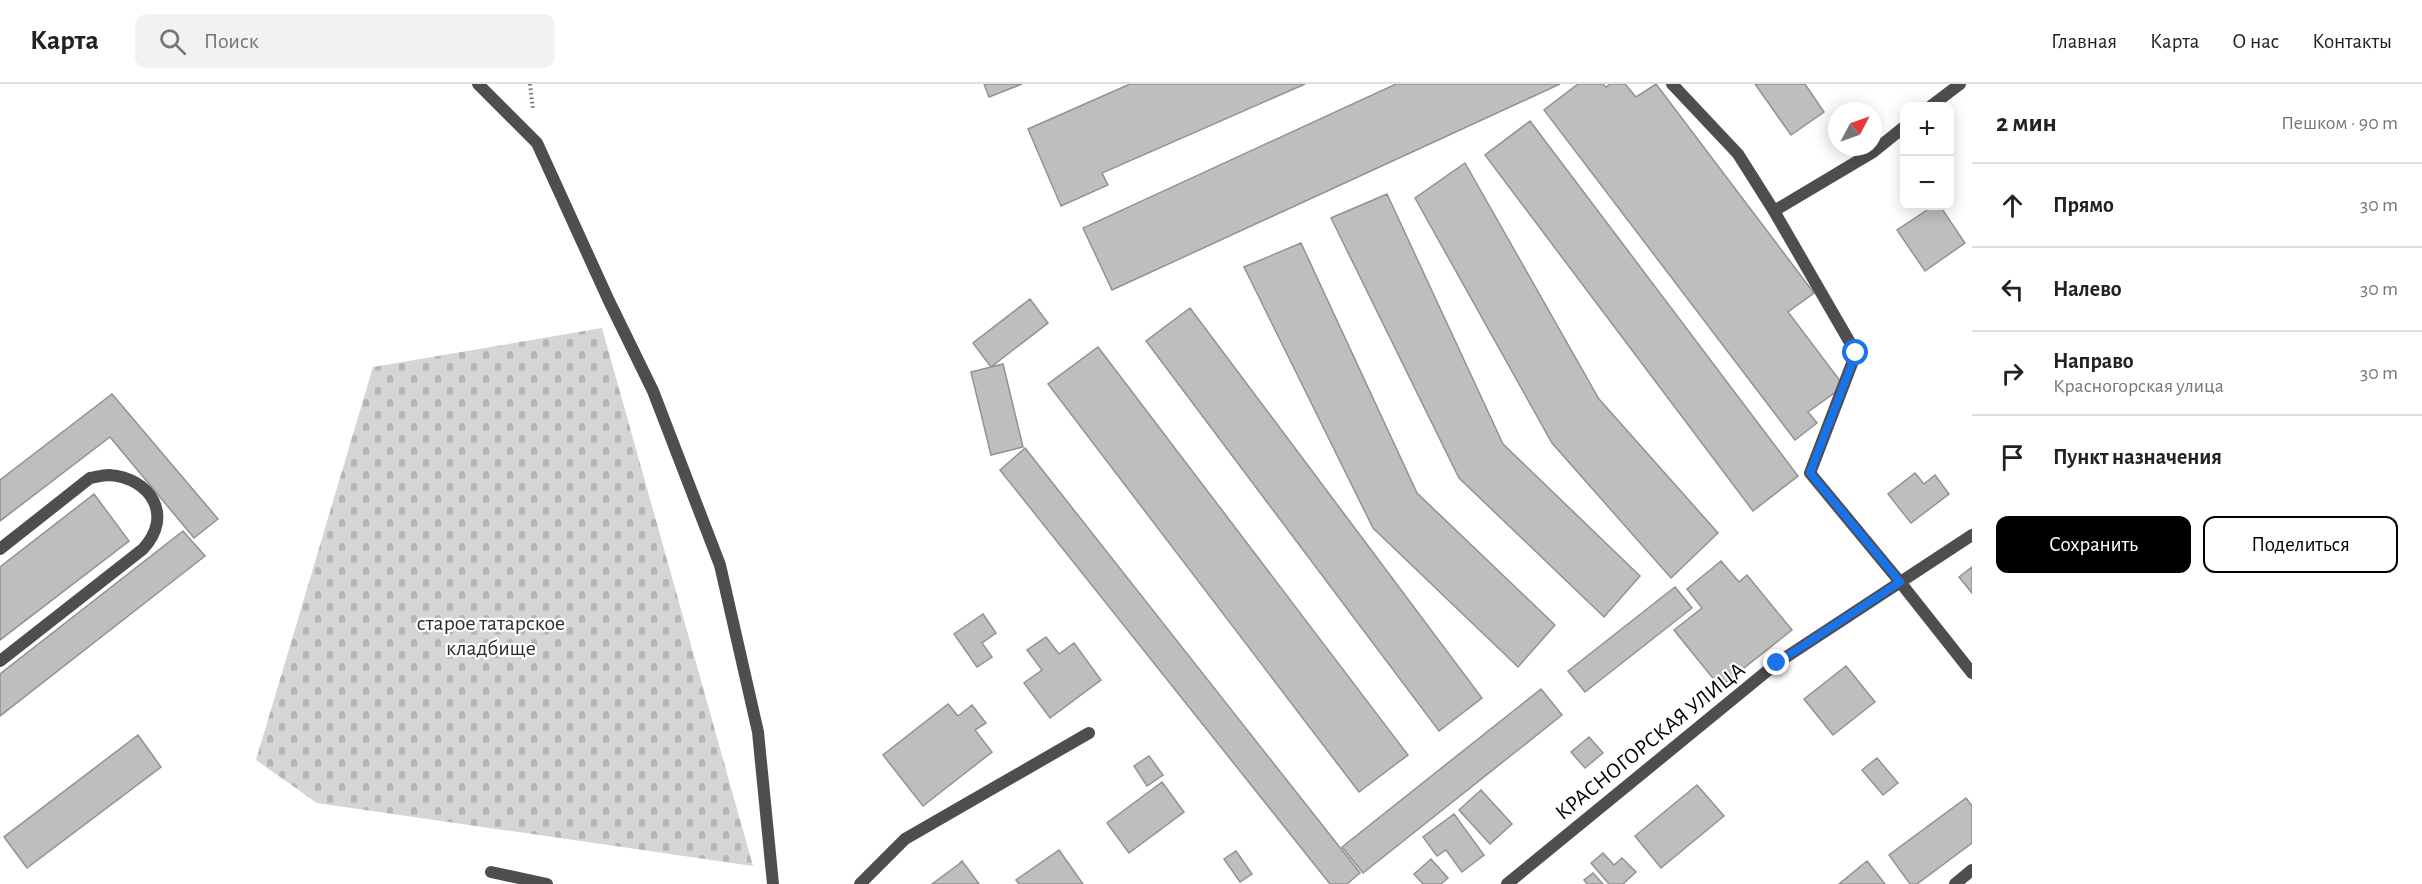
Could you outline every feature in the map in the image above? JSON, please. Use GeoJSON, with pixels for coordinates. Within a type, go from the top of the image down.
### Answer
{"type":"FeatureCollection","features":[{"type":"Feature","properties":{"kind":"street"},"geometry":{"type":"LineString","coordinates":[[478,84],[537,143],[653,391],[720,565],[758,732],[773,884]]}},
{"type":"Feature","properties":{"kind":"street"},"geometry":{"type":"LineString","coordinates":[[1672,84],[1738,154],[1774,211],[1856,353],[1810,473],[1972,673]]}},
{"type":"Feature","properties":{"kind":"street"},"geometry":{"type":"LineString","coordinates":[[1936,102],[1960,84]]}},
{"type":"Feature","properties":{"kind":"street"},"geometry":{"type":"LineString","coordinates":[[1774,211],[1873,152],[1900,131]]}},
{"type":"Feature","properties":{"kind":"street"},"geometry":{"type":"LineString","coordinates":[[0,549],[90,478],[108,475],[129,480],[143,489],[155,502],[159,520],[153,539],[0,661]]}},
{"type":"Feature","properties":{"kind":"street","name":"КРАСНОГОРСКАЯ УЛИЦА"},"geometry":{"type":"LineString","coordinates":[[1507,884],[1777,663],[1972,535]]}},
{"type":"Feature","properties":{"kind":"street"},"geometry":{"type":"LineString","coordinates":[[860,884],[905,839],[1089,733]]}},
{"type":"Feature","properties":{"kind":"street"},"geometry":{"type":"LineString","coordinates":[[1955,884],[1972,870]]}},
{"type":"Feature","properties":{"kind":"street"},"geometry":{"type":"LineString","coordinates":[[491,872],[547,884]]}},
{"type":"Feature","properties":{"kind":"green space","name":"старое татарское кладбище"},"geometry":{"type":"Polygon","coordinates":[[[602,328],[753,866],[317,803],[256,760],[373,367],[602,328]]]}},
{"type":"Feature","properties":{"kind":"building"},"geometry":{"type":"Polygon","coordinates":[[[984,84],[1022,84],[989,97],[984,84]]]}},
{"type":"Feature","properties":{"kind":"building"},"geometry":{"type":"Polygon","coordinates":[[[1130,84],[1305,84],[1102,173],[1108,185],[1061,206],[1028,129],[1130,84]]]}},
{"type":"Feature","properties":{"kind":"building"},"geometry":{"type":"Polygon","coordinates":[[[1396,84],[1560,84],[1112,290],[1083,228],[1396,84]]]}},
{"type":"Feature","properties":{"kind":"building"},"geometry":{"type":"Polygon","coordinates":[[[1578,84],[1603,84],[1606,87],[1610,84],[1625,84],[1636,97],[1656,84],[1814,293],[1788,312],[1844,386],[1808,412],[1817,423],[1795,440],[1544,110],[1578,84]]]}},
{"type":"Feature","properties":{"kind":"building"},"geometry":{"type":"Polygon","coordinates":[[[1755,84],[1805,84],[1824,112],[1791,135],[1755,84]]]}},
{"type":"Feature","properties":{"kind":"building"},"geometry":{"type":"Polygon","coordinates":[[[1530,121],[1798,476],[1753,511],[1485,155],[1530,121]]]}},
{"type":"Feature","properties":{"kind":"building"},"geometry":{"type":"Polygon","coordinates":[[[1465,163],[1599,399],[1718,533],[1671,578],[1552,443],[1415,198],[1465,163]]]}},
{"type":"Feature","properties":{"kind":"building"},"geometry":{"type":"Polygon","coordinates":[[[1387,194],[1503,444],[1640,576],[1604,617],[1459,478],[1331,218],[1387,194]]]}},
{"type":"Feature","properties":{"kind":"building"},"geometry":{"type":"Polygon","coordinates":[[[1927,210],[1943,210],[1965,243],[1925,271],[1897,230],[1927,210]]]}},
{"type":"Feature","properties":{"kind":"building"},"geometry":{"type":"Polygon","coordinates":[[[1301,243],[1417,493],[1555,625],[1518,667],[1373,528],[1244,267],[1301,243]]]}},
{"type":"Feature","properties":{"kind":"building"},"geometry":{"type":"Polygon","coordinates":[[[1030,299],[1048,323],[991,367],[973,343],[1030,299]]]}},
{"type":"Feature","properties":{"kind":"building"},"geometry":{"type":"Polygon","coordinates":[[[1190,308],[1482,698],[1439,731],[1146,341],[1190,308]]]}},
{"type":"Feature","properties":{"kind":"building"},"geometry":{"type":"Polygon","coordinates":[[[1098,347],[1408,755],[1359,792],[1048,384],[1098,347]]]}},
{"type":"Feature","properties":{"kind":"building"},"geometry":{"type":"Polygon","coordinates":[[[1003,364],[1023,447],[991,455],[971,372],[1003,364]]]}},
{"type":"Feature","properties":{"kind":"building"},"geometry":{"type":"Polygon","coordinates":[[[112,394],[218,519],[194,538],[110,437],[0,521],[0,480],[112,394]]]}},
{"type":"Feature","properties":{"kind":"building"},"geometry":{"type":"Polygon","coordinates":[[[1025,448],[1360,873],[1347,884],[1330,884],[1000,470],[1025,448]]]}},
{"type":"Feature","properties":{"kind":"building"},"geometry":{"type":"Polygon","coordinates":[[[1915,473],[1924,484],[1935,475],[1949,494],[1911,523],[1888,494],[1915,473]]]}},
{"type":"Feature","properties":{"kind":"building"},"geometry":{"type":"Polygon","coordinates":[[[94,494],[129,541],[0,640],[0,567],[94,494]]]}},
{"type":"Feature","properties":{"kind":"building"},"geometry":{"type":"Polygon","coordinates":[[[183,531],[205,556],[0,716],[0,674],[183,531]]]}},
{"type":"Feature","properties":{"kind":"building"},"geometry":{"type":"Polygon","coordinates":[[[1721,561],[1739,582],[1747,575],[1792,630],[1720,687],[1674,630],[1702,608],[1687,589],[1721,561]]]}},
{"type":"Feature","properties":{"kind":"building"},"geometry":{"type":"Polygon","coordinates":[[[1972,567],[1972,593],[1959,577],[1972,567]]]}},
{"type":"Feature","properties":{"kind":"building"},"geometry":{"type":"Polygon","coordinates":[[[1675,587],[1692,608],[1585,692],[1568,671],[1675,587]]]}},
{"type":"Feature","properties":{"kind":"building"},"geometry":{"type":"Polygon","coordinates":[[[983,614],[996,633],[982,643],[992,657],[977,667],[954,634],[983,614]]]}},
{"type":"Feature","properties":{"kind":"building"},"geometry":{"type":"Polygon","coordinates":[[[1046,637],[1059,654],[1074,643],[1101,680],[1050,718],[1024,683],[1042,670],[1027,650],[1046,637]]]}},
{"type":"Feature","properties":{"kind":"building"},"geometry":{"type":"Polygon","coordinates":[[[1846,666],[1875,702],[1833,735],[1804,699],[1846,666]]]}},
{"type":"Feature","properties":{"kind":"building"},"geometry":{"type":"Polygon","coordinates":[[[1541,689],[1562,715],[1363,873],[1342,847],[1541,689]]]}},
{"type":"Feature","properties":{"kind":"building"},"geometry":{"type":"Polygon","coordinates":[[[948,704],[958,716],[972,705],[986,723],[975,730],[992,752],[923,806],[883,755],[948,704]]]}},
{"type":"Feature","properties":{"kind":"building"},"geometry":{"type":"Polygon","coordinates":[[[138,735],[161,767],[27,868],[4,837],[138,735]]]}},
{"type":"Feature","properties":{"kind":"building"},"geometry":{"type":"Polygon","coordinates":[[[1589,737],[1603,753],[1585,768],[1571,752],[1589,737]]]}},
{"type":"Feature","properties":{"kind":"building"},"geometry":{"type":"Polygon","coordinates":[[[1149,756],[1163,775],[1147,786],[1134,766],[1149,756]]]}},
{"type":"Feature","properties":{"kind":"building"},"geometry":{"type":"Polygon","coordinates":[[[1877,758],[1898,783],[1883,795],[1862,770],[1877,758]]]}},
{"type":"Feature","properties":{"kind":"building"},"geometry":{"type":"Polygon","coordinates":[[[1162,782],[1184,812],[1129,853],[1107,823],[1162,782]]]}},
{"type":"Feature","properties":{"kind":"building"},"geometry":{"type":"Polygon","coordinates":[[[1697,785],[1724,816],[1661,868],[1635,836],[1697,785]]]}},
{"type":"Feature","properties":{"kind":"building"},"geometry":{"type":"Polygon","coordinates":[[[1481,790],[1512,824],[1490,844],[1459,810],[1481,790]]]}},
{"type":"Feature","properties":{"kind":"building"},"geometry":{"type":"Polygon","coordinates":[[[1966,798],[1972,806],[1972,843],[1917,884],[1910,884],[1889,855],[1966,798]]]}},
{"type":"Feature","properties":{"kind":"building"},"geometry":{"type":"Polygon","coordinates":[[[1454,814],[1484,855],[1462,872],[1446,850],[1437,856],[1423,837],[1454,814]]]}},
{"type":"Feature","properties":{"kind":"building"},"geometry":{"type":"Polygon","coordinates":[[[1059,850],[1083,884],[1019,884],[1016,880],[1059,850]]]}},
{"type":"Feature","properties":{"kind":"building"},"geometry":{"type":"Polygon","coordinates":[[[1236,851],[1252,874],[1240,882],[1224,859],[1236,851]]]}},
{"type":"Feature","properties":{"kind":"building"},"geometry":{"type":"Polygon","coordinates":[[[1603,853],[1614,865],[1622,858],[1636,872],[1623,884],[1609,884],[1591,863],[1603,853]]]}},
{"type":"Feature","properties":{"kind":"building"},"geometry":{"type":"Polygon","coordinates":[[[1431,859],[1448,878],[1441,884],[1423,884],[1414,874],[1431,859]]]}},
{"type":"Feature","properties":{"kind":"building"},"geometry":{"type":"Polygon","coordinates":[[[962,861],[979,884],[932,884],[959,864],[962,861]]]}},
{"type":"Feature","properties":{"kind":"building"},"geometry":{"type":"Polygon","coordinates":[[[1867,861],[1885,884],[1839,884],[1862,865],[1867,861]]]}},
{"type":"Feature","properties":{"kind":"building"},"geometry":{"type":"Polygon","coordinates":[[[1593,873],[1603,884],[1587,884],[1584,880],[1593,873]]]}},
{"type":"Feature","properties":{"kind":"route"},"geometry":{"type":"LineString","coordinates":[[1777,663],[1900,582],[1810,473],[1856,353]]}}]}
